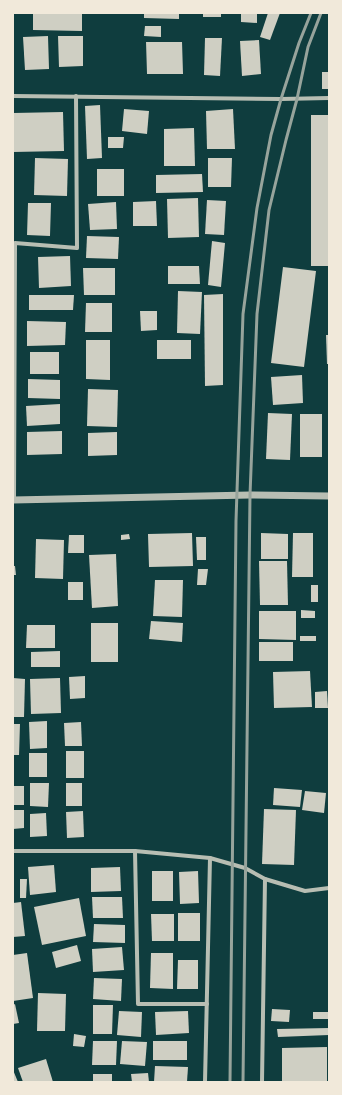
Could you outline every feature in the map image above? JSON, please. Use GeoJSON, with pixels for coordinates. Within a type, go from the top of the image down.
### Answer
{"type":"FeatureCollection","features":[{"type":"Feature","properties":{"kind":"street"},"geometry":{"type":"LineString","coordinates":[[13,96],[282,99],[329,98]]}},
{"type":"Feature","properties":{"kind":"street"},"geometry":{"type":"LineString","coordinates":[[76,96],[77,248],[15,244],[14,500],[329,496]]}},
{"type":"Feature","properties":{"kind":"street"},"geometry":{"type":"LineString","coordinates":[[13,851],[135,851],[210,858],[245,868],[265,879],[305,891],[329,888]]}},
{"type":"Feature","properties":{"kind":"street"},"geometry":{"type":"LineString","coordinates":[[135,851],[138,1004],[207,1004]]}},
{"type":"Feature","properties":{"kind":"street"},"geometry":{"type":"LineString","coordinates":[[205,1082],[210,858]]}},
{"type":"Feature","properties":{"kind":"street"},"geometry":{"type":"LineString","coordinates":[[262,1082],[265,879]]}},
{"type":"Feature","properties":{"kind":"building"},"geometry":{"type":"Polygon","coordinates":[[[33,13],[82,13],[82,31],[33,30],[33,13]]]}},
{"type":"Feature","properties":{"kind":"building"},"geometry":{"type":"Polygon","coordinates":[[[144,13],[179,13],[179,19],[144,18],[144,13]]]}},
{"type":"Feature","properties":{"kind":"building"},"geometry":{"type":"Polygon","coordinates":[[[203,13],[221,13],[221,17],[203,17],[203,13]]]}},
{"type":"Feature","properties":{"kind":"building"},"geometry":{"type":"Polygon","coordinates":[[[241,13],[257,13],[257,23],[241,22],[241,13]]]}},
{"type":"Feature","properties":{"kind":"building"},"geometry":{"type":"Polygon","coordinates":[[[268,13],[280,13],[270,40],[260,37],[268,13]]]}},
{"type":"Feature","properties":{"kind":"building"},"geometry":{"type":"Polygon","coordinates":[[[145,26],[161,26],[161,37],[144,36],[145,26]]]}},
{"type":"Feature","properties":{"kind":"building"},"geometry":{"type":"Polygon","coordinates":[[[48,36],[49,69],[25,70],[23,37],[48,36]]]}},
{"type":"Feature","properties":{"kind":"building"},"geometry":{"type":"Polygon","coordinates":[[[58,36],[83,36],[83,66],[59,67],[58,36]]]}},
{"type":"Feature","properties":{"kind":"building"},"geometry":{"type":"Polygon","coordinates":[[[205,38],[222,38],[220,76],[204,75],[205,38]]]}},
{"type":"Feature","properties":{"kind":"building"},"geometry":{"type":"Polygon","coordinates":[[[259,40],[261,74],[242,76],[240,41],[259,40]]]}},
{"type":"Feature","properties":{"kind":"building"},"geometry":{"type":"Polygon","coordinates":[[[146,42],[182,42],[183,74],[147,74],[146,42]]]}},
{"type":"Feature","properties":{"kind":"building"},"geometry":{"type":"Polygon","coordinates":[[[322,72],[329,72],[329,89],[322,89],[322,72]]]}},
{"type":"Feature","properties":{"kind":"building"},"geometry":{"type":"Polygon","coordinates":[[[100,105],[102,158],[87,159],[85,106],[100,105]]]}},
{"type":"Feature","properties":{"kind":"building"},"geometry":{"type":"Polygon","coordinates":[[[124,109],[149,111],[147,134],[122,131],[124,109]]]}},
{"type":"Feature","properties":{"kind":"building"},"geometry":{"type":"Polygon","coordinates":[[[233,109],[235,149],[207,149],[206,111],[233,109]]]}},
{"type":"Feature","properties":{"kind":"building"},"geometry":{"type":"Polygon","coordinates":[[[63,112],[64,151],[13,152],[13,113],[63,112]]]}},
{"type":"Feature","properties":{"kind":"building"},"geometry":{"type":"Polygon","coordinates":[[[311,115],[329,115],[329,266],[311,266],[311,115]]]}},
{"type":"Feature","properties":{"kind":"building"},"geometry":{"type":"Polygon","coordinates":[[[194,128],[195,166],[164,166],[164,129],[194,128]]]}},
{"type":"Feature","properties":{"kind":"building"},"geometry":{"type":"Polygon","coordinates":[[[108,137],[124,137],[123,148],[108,148],[108,137]]]}},
{"type":"Feature","properties":{"kind":"building"},"geometry":{"type":"Polygon","coordinates":[[[35,158],[68,159],[67,196],[34,195],[35,158]]]}},
{"type":"Feature","properties":{"kind":"building"},"geometry":{"type":"Polygon","coordinates":[[[208,158],[232,158],[231,187],[208,187],[208,158]]]}},
{"type":"Feature","properties":{"kind":"building"},"geometry":{"type":"Polygon","coordinates":[[[97,169],[124,169],[124,196],[97,196],[97,169]]]}},
{"type":"Feature","properties":{"kind":"building"},"geometry":{"type":"Polygon","coordinates":[[[202,174],[203,192],[156,193],[156,175],[202,174]]]}},
{"type":"Feature","properties":{"kind":"building"},"geometry":{"type":"Polygon","coordinates":[[[198,198],[199,237],[168,238],[167,199],[198,198]]]}},
{"type":"Feature","properties":{"kind":"building"},"geometry":{"type":"Polygon","coordinates":[[[207,200],[226,201],[224,235],[205,234],[207,200]]]}},
{"type":"Feature","properties":{"kind":"building"},"geometry":{"type":"Polygon","coordinates":[[[156,201],[157,226],[133,226],[133,202],[156,201]]]}},
{"type":"Feature","properties":{"kind":"building"},"geometry":{"type":"Polygon","coordinates":[[[116,202],[117,229],[90,230],[88,204],[116,202]]]}},
{"type":"Feature","properties":{"kind":"building"},"geometry":{"type":"Polygon","coordinates":[[[28,203],[51,203],[50,236],[27,235],[28,203]]]}},
{"type":"Feature","properties":{"kind":"building"},"geometry":{"type":"Polygon","coordinates":[[[87,236],[119,237],[118,259],[86,258],[87,236]]]}},
{"type":"Feature","properties":{"kind":"building"},"geometry":{"type":"Polygon","coordinates":[[[212,241],[225,243],[221,287],[208,285],[212,241]]]}},
{"type":"Feature","properties":{"kind":"building"},"geometry":{"type":"Polygon","coordinates":[[[70,256],[71,286],[39,288],[38,257],[70,256]]]}},
{"type":"Feature","properties":{"kind":"building"},"geometry":{"type":"Polygon","coordinates":[[[168,266],[199,266],[200,284],[168,284],[168,266]]]}},
{"type":"Feature","properties":{"kind":"building"},"geometry":{"type":"Polygon","coordinates":[[[283,267],[316,271],[304,367],[271,363],[283,267]]]}},
{"type":"Feature","properties":{"kind":"building"},"geometry":{"type":"Polygon","coordinates":[[[83,268],[115,268],[115,295],[84,295],[83,268]]]}},
{"type":"Feature","properties":{"kind":"building"},"geometry":{"type":"Polygon","coordinates":[[[178,291],[202,292],[200,334],[177,333],[178,291]]]}},
{"type":"Feature","properties":{"kind":"building"},"geometry":{"type":"Polygon","coordinates":[[[223,294],[223,385],[205,386],[204,295],[223,294]]]}},
{"type":"Feature","properties":{"kind":"building"},"geometry":{"type":"Polygon","coordinates":[[[29,295],[74,295],[73,310],[29,310],[29,295]]]}},
{"type":"Feature","properties":{"kind":"building"},"geometry":{"type":"Polygon","coordinates":[[[86,303],[112,303],[112,332],[85,332],[86,303]]]}},
{"type":"Feature","properties":{"kind":"building"},"geometry":{"type":"Polygon","coordinates":[[[140,311],[157,311],[157,330],[141,331],[140,311]]]}},
{"type":"Feature","properties":{"kind":"building"},"geometry":{"type":"Polygon","coordinates":[[[27,321],[66,322],[65,345],[27,346],[27,321]]]}},
{"type":"Feature","properties":{"kind":"building"},"geometry":{"type":"Polygon","coordinates":[[[326,335],[329,335],[329,364],[327,364],[326,335]]]}},
{"type":"Feature","properties":{"kind":"building"},"geometry":{"type":"Polygon","coordinates":[[[86,340],[110,340],[110,380],[86,379],[86,340]]]}},
{"type":"Feature","properties":{"kind":"building"},"geometry":{"type":"Polygon","coordinates":[[[157,340],[191,340],[191,359],[157,359],[157,340]]]}},
{"type":"Feature","properties":{"kind":"building"},"geometry":{"type":"Polygon","coordinates":[[[30,352],[59,352],[59,374],[30,374],[30,352]]]}},
{"type":"Feature","properties":{"kind":"building"},"geometry":{"type":"Polygon","coordinates":[[[302,375],[303,403],[273,405],[271,377],[302,375]]]}},
{"type":"Feature","properties":{"kind":"building"},"geometry":{"type":"Polygon","coordinates":[[[28,379],[60,380],[60,399],[28,398],[28,379]]]}},
{"type":"Feature","properties":{"kind":"building"},"geometry":{"type":"Polygon","coordinates":[[[88,389],[118,390],[117,427],[87,426],[88,389]]]}},
{"type":"Feature","properties":{"kind":"building"},"geometry":{"type":"Polygon","coordinates":[[[60,404],[60,424],[27,426],[26,406],[60,404]]]}},
{"type":"Feature","properties":{"kind":"building"},"geometry":{"type":"Polygon","coordinates":[[[268,413],[292,414],[290,460],[266,459],[268,413]]]}},
{"type":"Feature","properties":{"kind":"building"},"geometry":{"type":"Polygon","coordinates":[[[300,414],[322,414],[322,457],[300,457],[300,414]]]}},
{"type":"Feature","properties":{"kind":"building"},"geometry":{"type":"Polygon","coordinates":[[[62,431],[62,454],[27,455],[27,432],[62,431]]]}},
{"type":"Feature","properties":{"kind":"building"},"geometry":{"type":"Polygon","coordinates":[[[117,432],[117,455],[88,456],[88,433],[117,432]]]}},
{"type":"Feature","properties":{"kind":"building"},"geometry":{"type":"Polygon","coordinates":[[[192,533],[193,566],[149,567],[148,534],[192,533]]]}},
{"type":"Feature","properties":{"kind":"building"},"geometry":{"type":"Polygon","coordinates":[[[261,533],[288,534],[288,559],[261,559],[261,533]]]}},
{"type":"Feature","properties":{"kind":"building"},"geometry":{"type":"Polygon","coordinates":[[[293,533],[313,533],[313,577],[292,577],[293,533]]]}},
{"type":"Feature","properties":{"kind":"building"},"geometry":{"type":"Polygon","coordinates":[[[129,534],[130,539],[121,540],[121,535],[129,534]]]}},
{"type":"Feature","properties":{"kind":"building"},"geometry":{"type":"Polygon","coordinates":[[[69,535],[84,535],[84,553],[68,553],[69,535]]]}},
{"type":"Feature","properties":{"kind":"building"},"geometry":{"type":"Polygon","coordinates":[[[196,537],[206,537],[206,560],[197,560],[196,537]]]}},
{"type":"Feature","properties":{"kind":"building"},"geometry":{"type":"Polygon","coordinates":[[[36,539],[64,540],[63,579],[35,578],[36,539]]]}},
{"type":"Feature","properties":{"kind":"building"},"geometry":{"type":"Polygon","coordinates":[[[116,554],[118,606],[92,608],[89,555],[116,554]]]}},
{"type":"Feature","properties":{"kind":"building"},"geometry":{"type":"Polygon","coordinates":[[[259,561],[287,561],[288,605],[260,605],[259,561]]]}},
{"type":"Feature","properties":{"kind":"building"},"geometry":{"type":"Polygon","coordinates":[[[13,566],[15,566],[16,575],[13,575],[13,566]]]}},
{"type":"Feature","properties":{"kind":"building"},"geometry":{"type":"Polygon","coordinates":[[[198,569],[208,569],[206,585],[197,585],[198,569]]]}},
{"type":"Feature","properties":{"kind":"building"},"geometry":{"type":"Polygon","coordinates":[[[155,580],[183,580],[182,617],[153,616],[155,580]]]}},
{"type":"Feature","properties":{"kind":"building"},"geometry":{"type":"Polygon","coordinates":[[[68,582],[83,582],[83,600],[68,600],[68,582]]]}},
{"type":"Feature","properties":{"kind":"building"},"geometry":{"type":"Polygon","coordinates":[[[311,585],[318,585],[318,602],[311,602],[311,585]]]}},
{"type":"Feature","properties":{"kind":"building"},"geometry":{"type":"Polygon","coordinates":[[[301,610],[315,611],[315,618],[301,618],[301,610]]]}},
{"type":"Feature","properties":{"kind":"building"},"geometry":{"type":"Polygon","coordinates":[[[259,611],[296,611],[296,640],[259,639],[259,611]]]}},
{"type":"Feature","properties":{"kind":"building"},"geometry":{"type":"Polygon","coordinates":[[[151,621],[183,623],[182,642],[149,639],[151,621]]]}},
{"type":"Feature","properties":{"kind":"building"},"geometry":{"type":"Polygon","coordinates":[[[91,623],[118,623],[118,662],[91,662],[91,623]]]}},
{"type":"Feature","properties":{"kind":"building"},"geometry":{"type":"Polygon","coordinates":[[[27,625],[55,625],[55,648],[26,648],[27,625]]]}},
{"type":"Feature","properties":{"kind":"building"},"geometry":{"type":"Polygon","coordinates":[[[300,636],[316,636],[316,641],[300,641],[300,636]]]}},
{"type":"Feature","properties":{"kind":"building"},"geometry":{"type":"Polygon","coordinates":[[[259,642],[293,642],[293,661],[259,661],[259,642]]]}},
{"type":"Feature","properties":{"kind":"building"},"geometry":{"type":"Polygon","coordinates":[[[60,651],[60,667],[31,667],[31,652],[60,651]]]}},
{"type":"Feature","properties":{"kind":"building"},"geometry":{"type":"Polygon","coordinates":[[[310,671],[312,707],[274,708],[273,672],[310,671]]]}},
{"type":"Feature","properties":{"kind":"building"},"geometry":{"type":"Polygon","coordinates":[[[85,676],[85,698],[70,699],[69,677],[85,676]]]}},
{"type":"Feature","properties":{"kind":"building"},"geometry":{"type":"Polygon","coordinates":[[[13,678],[25,679],[24,717],[13,717],[13,678]]]}},
{"type":"Feature","properties":{"kind":"building"},"geometry":{"type":"Polygon","coordinates":[[[60,678],[61,713],[31,714],[30,679],[60,678]]]}},
{"type":"Feature","properties":{"kind":"building"},"geometry":{"type":"Polygon","coordinates":[[[327,691],[328,708],[315,708],[315,692],[327,691]]]}},
{"type":"Feature","properties":{"kind":"building"},"geometry":{"type":"Polygon","coordinates":[[[47,721],[47,748],[30,749],[29,722],[47,721]]]}},
{"type":"Feature","properties":{"kind":"building"},"geometry":{"type":"Polygon","coordinates":[[[81,722],[82,746],[65,746],[64,723],[81,722]]]}},
{"type":"Feature","properties":{"kind":"building"},"geometry":{"type":"Polygon","coordinates":[[[13,724],[20,724],[19,755],[13,755],[13,724]]]}},
{"type":"Feature","properties":{"kind":"building"},"geometry":{"type":"Polygon","coordinates":[[[66,751],[84,751],[84,778],[66,778],[66,751]]]}},
{"type":"Feature","properties":{"kind":"building"},"geometry":{"type":"Polygon","coordinates":[[[29,753],[47,753],[47,777],[29,777],[29,753]]]}},
{"type":"Feature","properties":{"kind":"building"},"geometry":{"type":"Polygon","coordinates":[[[30,783],[49,783],[48,807],[30,806],[30,783]]]}},
{"type":"Feature","properties":{"kind":"building"},"geometry":{"type":"Polygon","coordinates":[[[66,783],[82,783],[82,806],[66,806],[66,783]]]}},
{"type":"Feature","properties":{"kind":"building"},"geometry":{"type":"Polygon","coordinates":[[[13,786],[24,786],[24,805],[13,805],[13,786]]]}},
{"type":"Feature","properties":{"kind":"building"},"geometry":{"type":"Polygon","coordinates":[[[274,788],[302,790],[300,807],[273,805],[274,788]]]}},
{"type":"Feature","properties":{"kind":"building"},"geometry":{"type":"Polygon","coordinates":[[[305,791],[326,793],[324,813],[302,810],[305,791]]]}},
{"type":"Feature","properties":{"kind":"building"},"geometry":{"type":"Polygon","coordinates":[[[264,809],[296,810],[294,865],[262,864],[264,809]]]}},
{"type":"Feature","properties":{"kind":"building"},"geometry":{"type":"Polygon","coordinates":[[[13,810],[24,810],[24,828],[13,829],[13,810]]]}},
{"type":"Feature","properties":{"kind":"building"},"geometry":{"type":"Polygon","coordinates":[[[83,811],[84,837],[67,838],[66,812],[83,811]]]}},
{"type":"Feature","properties":{"kind":"building"},"geometry":{"type":"Polygon","coordinates":[[[46,813],[47,836],[30,837],[30,814],[46,813]]]}},
{"type":"Feature","properties":{"kind":"building"},"geometry":{"type":"Polygon","coordinates":[[[54,865],[56,892],[30,895],[28,867],[54,865]]]}},
{"type":"Feature","properties":{"kind":"building"},"geometry":{"type":"Polygon","coordinates":[[[120,867],[121,891],[91,892],[91,868],[120,867]]]}},
{"type":"Feature","properties":{"kind":"building"},"geometry":{"type":"Polygon","coordinates":[[[152,871],[173,871],[173,901],[152,901],[152,871]]]}},
{"type":"Feature","properties":{"kind":"building"},"geometry":{"type":"Polygon","coordinates":[[[198,871],[199,903],[180,904],[179,872],[198,871]]]}},
{"type":"Feature","properties":{"kind":"building"},"geometry":{"type":"Polygon","coordinates":[[[20,879],[27,879],[26,898],[20,898],[20,879]]]}},
{"type":"Feature","properties":{"kind":"building"},"geometry":{"type":"Polygon","coordinates":[[[92,897],[122,897],[123,918],[93,918],[92,897]]]}},
{"type":"Feature","properties":{"kind":"building"},"geometry":{"type":"Polygon","coordinates":[[[79,898],[86,936],[42,945],[34,907],[79,898]]]}},
{"type":"Feature","properties":{"kind":"building"},"geometry":{"type":"Polygon","coordinates":[[[21,902],[25,936],[13,937],[13,903],[21,902]]]}},
{"type":"Feature","properties":{"kind":"building"},"geometry":{"type":"Polygon","coordinates":[[[178,913],[200,913],[200,941],[178,941],[178,913]]]}},
{"type":"Feature","properties":{"kind":"building"},"geometry":{"type":"Polygon","coordinates":[[[151,914],[174,914],[174,941],[152,941],[151,914]]]}},
{"type":"Feature","properties":{"kind":"building"},"geometry":{"type":"Polygon","coordinates":[[[94,924],[125,925],[125,943],[93,942],[94,924]]]}},
{"type":"Feature","properties":{"kind":"building"},"geometry":{"type":"Polygon","coordinates":[[[77,945],[81,961],[56,968],[52,952],[77,945]]]}},
{"type":"Feature","properties":{"kind":"building"},"geometry":{"type":"Polygon","coordinates":[[[122,947],[124,970],[93,972],[92,949],[122,947]]]}},
{"type":"Feature","properties":{"kind":"building"},"geometry":{"type":"Polygon","coordinates":[[[27,953],[33,998],[13,1001],[13,955],[27,953]]]}},
{"type":"Feature","properties":{"kind":"building"},"geometry":{"type":"Polygon","coordinates":[[[151,953],[173,953],[173,989],[150,988],[151,953]]]}},
{"type":"Feature","properties":{"kind":"building"},"geometry":{"type":"Polygon","coordinates":[[[178,960],[198,960],[198,989],[177,989],[178,960]]]}},
{"type":"Feature","properties":{"kind":"building"},"geometry":{"type":"Polygon","coordinates":[[[94,978],[122,979],[121,1001],[93,999],[94,978]]]}},
{"type":"Feature","properties":{"kind":"building"},"geometry":{"type":"Polygon","coordinates":[[[38,993],[66,994],[65,1031],[37,1031],[38,993]]]}},
{"type":"Feature","properties":{"kind":"building"},"geometry":{"type":"Polygon","coordinates":[[[15,1004],[19,1023],[13,1024],[13,1005],[15,1004]]]}},
{"type":"Feature","properties":{"kind":"building"},"geometry":{"type":"Polygon","coordinates":[[[93,1005],[113,1005],[112,1034],[93,1034],[93,1005]]]}},
{"type":"Feature","properties":{"kind":"building"},"geometry":{"type":"Polygon","coordinates":[[[272,1009],[290,1010],[289,1022],[271,1021],[272,1009]]]}},
{"type":"Feature","properties":{"kind":"building"},"geometry":{"type":"Polygon","coordinates":[[[119,1011],[142,1012],[141,1037],[117,1035],[119,1011]]]}},
{"type":"Feature","properties":{"kind":"building"},"geometry":{"type":"Polygon","coordinates":[[[188,1011],[189,1033],[156,1035],[155,1012],[188,1011]]]}},
{"type":"Feature","properties":{"kind":"building"},"geometry":{"type":"Polygon","coordinates":[[[313,1012],[329,1012],[329,1019],[313,1019],[313,1012]]]}},
{"type":"Feature","properties":{"kind":"building"},"geometry":{"type":"Polygon","coordinates":[[[329,1028],[329,1035],[278,1037],[277,1029],[329,1028]]]}},
{"type":"Feature","properties":{"kind":"building"},"geometry":{"type":"Polygon","coordinates":[[[74,1034],[86,1036],[84,1047],[73,1046],[74,1034]]]}},
{"type":"Feature","properties":{"kind":"building"},"geometry":{"type":"Polygon","coordinates":[[[93,1041],[117,1041],[116,1065],[92,1065],[93,1041]]]}},
{"type":"Feature","properties":{"kind":"building"},"geometry":{"type":"Polygon","coordinates":[[[122,1041],[147,1042],[145,1066],[120,1064],[122,1041]]]}},
{"type":"Feature","properties":{"kind":"building"},"geometry":{"type":"Polygon","coordinates":[[[153,1041],[187,1041],[187,1060],[153,1060],[153,1041]]]}},
{"type":"Feature","properties":{"kind":"building"},"geometry":{"type":"Polygon","coordinates":[[[327,1047],[327,1082],[282,1082],[282,1048],[327,1047]]]}},
{"type":"Feature","properties":{"kind":"building"},"geometry":{"type":"Polygon","coordinates":[[[46,1059],[53,1082],[23,1082],[18,1068],[46,1059]]]}},
{"type":"Feature","properties":{"kind":"building"},"geometry":{"type":"Polygon","coordinates":[[[155,1066],[188,1067],[187,1082],[154,1082],[155,1066]]]}},
{"type":"Feature","properties":{"kind":"building"},"geometry":{"type":"Polygon","coordinates":[[[13,1070],[18,1082],[13,1082],[13,1070]]]}},
{"type":"Feature","properties":{"kind":"building"},"geometry":{"type":"Polygon","coordinates":[[[148,1073],[149,1082],[132,1082],[131,1074],[148,1073]]]}},
{"type":"Feature","properties":{"kind":"building"},"geometry":{"type":"Polygon","coordinates":[[[93,1074],[112,1074],[112,1082],[93,1082],[93,1074]]]}},
{"type":"Feature","properties":{"kind":"railway"},"geometry":{"type":"LineString","coordinates":[[230,1082],[236,521],[243,314],[257,208],[271,135],[299,43],[311,13]]}},
{"type":"Feature","properties":{"kind":"railway"},"geometry":{"type":"LineString","coordinates":[[243,1082],[250,495],[257,314],[269,210],[297,99],[308,47],[321,13]]}}]}
